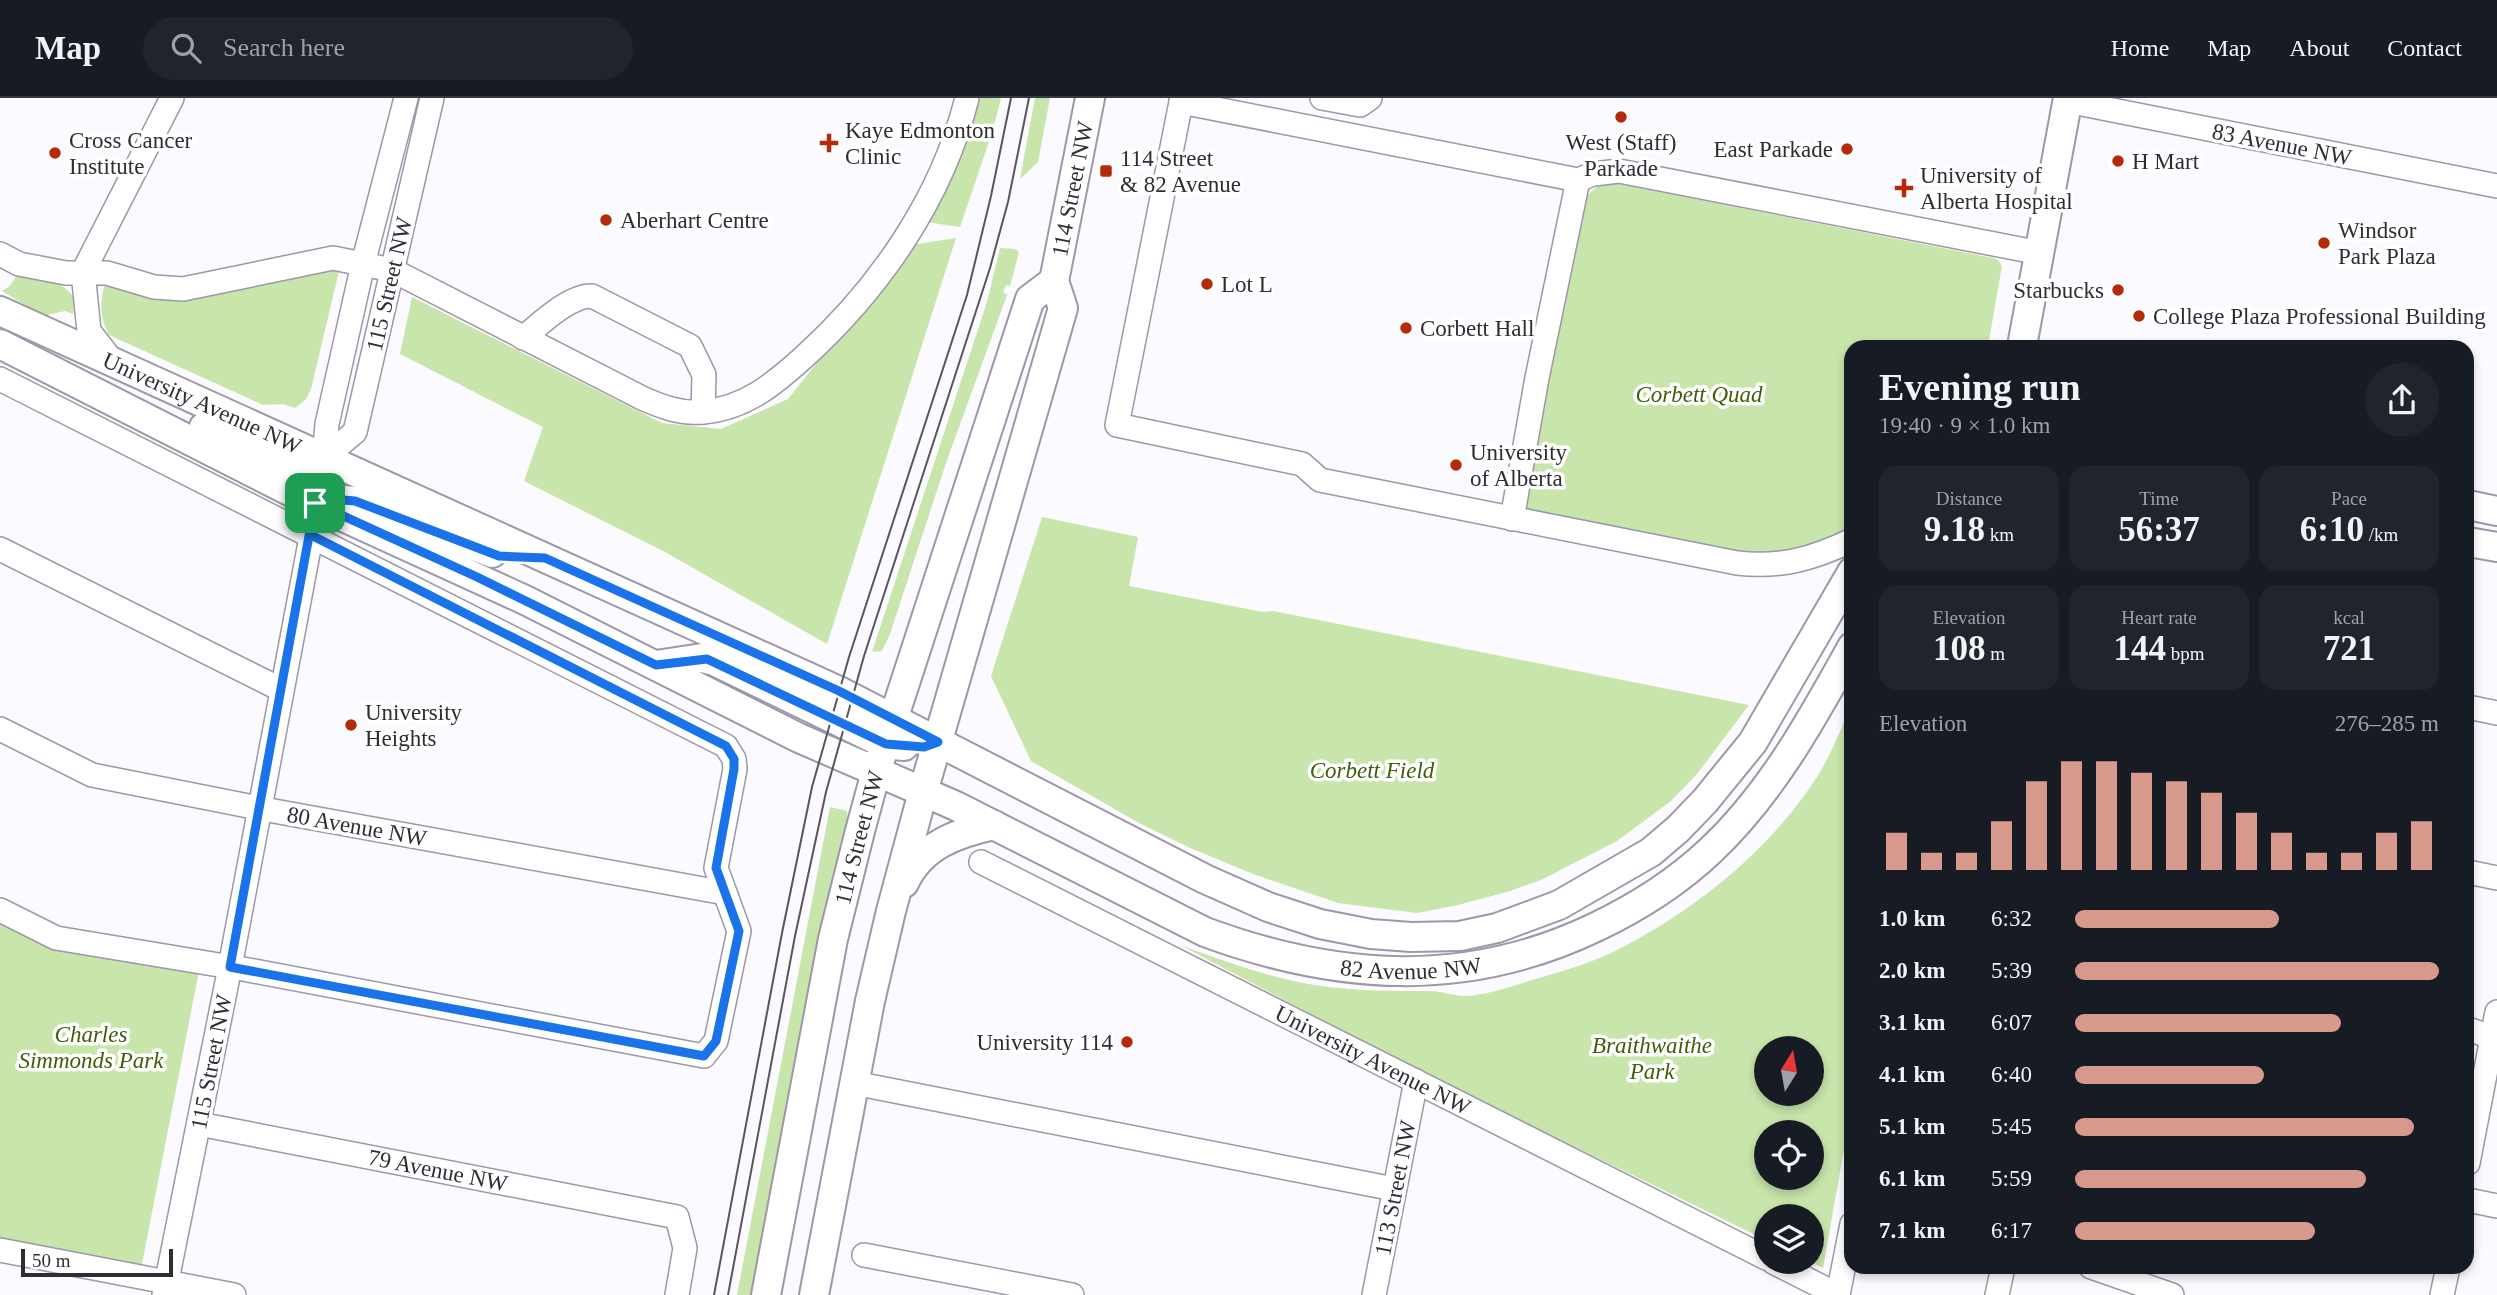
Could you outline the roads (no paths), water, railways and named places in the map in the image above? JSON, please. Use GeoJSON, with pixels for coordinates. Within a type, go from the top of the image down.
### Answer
{"type":"FeatureCollection","features":[{"type":"Feature","properties":{"kind":"main road","name":"114 Street NW"},"geometry":{"type":"LineString","coordinates":[[814,1295],[870,1000],[891,911],[1063,308],[1054,281],[1090,98]]}},
{"type":"Feature","properties":{"kind":"main road"},"geometry":{"type":"LineString","coordinates":[[2023,340],[2068,99]]}},
{"type":"Feature","properties":{"kind":"main road","name":"114 Street NW"},"geometry":{"type":"LineString","coordinates":[[766,1295],[833,939],[876,772],[1030,299],[1054,281]]}},
{"type":"Feature","properties":{"kind":"main road","name":"University Avenue NW"},"geometry":{"type":"LineString","coordinates":[[0,311],[839,691],[890,731],[938,742]]}},
{"type":"Feature","properties":{"kind":"main road","name":"University Avenue NW"},"geometry":{"type":"LineString","coordinates":[[0,344],[315,503],[477,577],[799,738],[876,772]]}},
{"type":"Feature","properties":{"kind":"main road"},"geometry":{"type":"LineString","coordinates":[[108,398],[170,412],[288,464],[309,465],[324,458]]}},
{"type":"Feature","properties":{"kind":"main road"},"geometry":{"type":"LineString","coordinates":[[315,503],[332,499],[355,501],[499,556],[545,558]]}},
{"type":"Feature","properties":{"kind":"main road"},"geometry":{"type":"LineString","coordinates":[[2474,506],[2497,511]]}},
{"type":"Feature","properties":{"kind":"main road"},"geometry":{"type":"LineString","coordinates":[[2474,543],[2497,547]]}},
{"type":"Feature","properties":{"kind":"main road","name":"82 Avenue NW"},"geometry":{"type":"LineString","coordinates":[[938,742],[1205,879],[1268,906],[1320,924],[1371,934],[1411,937],[1460,936],[1497,928],[1559,905],[1651,852],[1678,829],[1705,801],[1753,742],[1844,586]]}},
{"type":"Feature","properties":{"kind":"main road"},"geometry":{"type":"LineString","coordinates":[[656,665],[702,659],[714,661],[890,731]]}},
{"type":"Feature","properties":{"kind":"main road","name":"82 Avenue NW"},"geometry":{"type":"LineString","coordinates":[[876,772],[994,825],[1205,932],[1246,947],[1296,960],[1348,968],[1414,972],[1455,970],[1491,963],[1567,941],[1640,906],[1667,888],[1711,851],[1763,793],[1844,661]]}},
{"type":"Feature","properties":{"kind":"main road"},"geometry":{"type":"LineString","coordinates":[[891,911],[910,871],[927,852],[958,834],[994,825]]}},
{"type":"Feature","properties":{"kind":"street"},"geometry":{"type":"LineString","coordinates":[[113,362],[89,331],[83,272],[172,98]]}},
{"type":"Feature","properties":{"kind":"street","name":"115 Street NW"},"geometry":{"type":"LineString","coordinates":[[165,1288],[230,967],[282,690],[311,535],[327,424],[363,264],[406,98]]}},
{"type":"Feature","properties":{"kind":"street","name":"115 Street NW"},"geometry":{"type":"LineString","coordinates":[[324,458],[355,432],[432,98]]}},
{"type":"Feature","properties":{"kind":"street"},"geometry":{"type":"LineString","coordinates":[[0,254],[19,264],[66,273],[107,273],[154,286],[183,289],[333,258],[392,270],[660,406],[676,411],[703,412],[749,400],[774,385],[827,335],[873,284],[925,204],[953,145],[967,98]]}},
{"type":"Feature","properties":{"kind":"street"},"geometry":{"type":"LineString","coordinates":[[1322,98],[1360,105],[1370,98]]}},
{"type":"Feature","properties":{"kind":"street","name":"83 Avenue NW"},"geometry":{"type":"LineString","coordinates":[[2068,99],[2497,186]]}},
{"type":"Feature","properties":{"kind":"street"},"geometry":{"type":"LineString","coordinates":[[1844,543],[1791,562],[1737,564],[1320,480],[1301,464],[1117,425],[1182,100],[1578,180],[1593,174],[1619,171],[2040,253]]}},
{"type":"Feature","properties":{"kind":"street"},"geometry":{"type":"LineString","coordinates":[[1512,519],[1537,378],[1578,180]]}},
{"type":"Feature","properties":{"kind":"street"},"geometry":{"type":"LineString","coordinates":[[523,338],[570,303],[582,296],[592,296],[690,346],[704,375],[703,412]]}},
{"type":"Feature","properties":{"kind":"street"},"geometry":{"type":"LineString","coordinates":[[0,379],[726,746],[734,759],[734,769],[716,868],[739,931],[716,1041],[704,1056],[230,967],[56,938],[0,910]]}},
{"type":"Feature","properties":{"kind":"street"},"geometry":{"type":"LineString","coordinates":[[0,548],[282,690]]}},
{"type":"Feature","properties":{"kind":"street"},"geometry":{"type":"LineString","coordinates":[[2474,708],[2497,713]]}},
{"type":"Feature","properties":{"kind":"street","name":"80 Avenue NW"},"geometry":{"type":"LineString","coordinates":[[0,729],[92,775],[724,893]]}},
{"type":"Feature","properties":{"kind":"street","name":"University Avenue NW"},"geometry":{"type":"LineString","coordinates":[[981,862],[1754,1252]]}},
{"type":"Feature","properties":{"kind":"street"},"geometry":{"type":"LineString","coordinates":[[2474,874],[2497,878]]}},
{"type":"Feature","properties":{"kind":"street"},"geometry":{"type":"LineString","coordinates":[[2474,1135],[2495,1038],[2497,1012]]}},
{"type":"Feature","properties":{"kind":"street"},"geometry":{"type":"LineString","coordinates":[[2474,1031],[2495,1038]]}},
{"type":"Feature","properties":{"kind":"street","name":"113 Street NW"},"geometry":{"type":"LineString","coordinates":[[1374,1295],[1416,1081]]}},
{"type":"Feature","properties":{"kind":"street"},"geometry":{"type":"LineString","coordinates":[[854,1083],[1394,1189]]}},
{"type":"Feature","properties":{"kind":"street","name":"79 Avenue NW"},"geometry":{"type":"LineString","coordinates":[[199,1124],[677,1217],[685,1248],[677,1295]]}},
{"type":"Feature","properties":{"kind":"street"},"geometry":{"type":"LineString","coordinates":[[2474,1201],[2497,1206]]}},
{"type":"Feature","properties":{"kind":"street"},"geometry":{"type":"LineString","coordinates":[[0,1250],[165,1288],[234,1295]]}},
{"type":"Feature","properties":{"kind":"street"},"geometry":{"type":"LineString","coordinates":[[864,1255],[1072,1295]]}},
{"type":"Feature","properties":{"kind":"street"},"geometry":{"type":"LineString","coordinates":[[1797,1274],[1838,1295],[1844,1265]]}},
{"type":"Feature","properties":{"kind":"street"},"geometry":{"type":"LineString","coordinates":[[1997,1295],[2002,1274]]}},
{"type":"Feature","properties":{"kind":"street"},"geometry":{"type":"LineString","coordinates":[[2111,1274],[2172,1295]]}},
{"type":"Feature","properties":{"kind":"street"},"geometry":{"type":"LineString","coordinates":[[2442,1295],[2446,1274]]}},
{"type":"Feature","properties":{"kind":"tram line"},"geometry":{"type":"LineString","coordinates":[[714,1295],[812,787],[849,657],[967,295],[1011,98]]}},
{"type":"Feature","properties":{"kind":"tram line"},"geometry":{"type":"LineString","coordinates":[[728,1295],[795,936],[826,792],[864,656],[990,268],[1008,202],[1029,98]]}},
{"type":"Feature","properties":{"kind":"place","name":"West (Staff) Parkade"},"geometry":{"type":"Point","coordinates":[1621,117]}},
{"type":"Feature","properties":{"kind":"place","name":"Kaye Edmonton Clinic"},"geometry":{"type":"Point","coordinates":[829,143]}},
{"type":"Feature","properties":{"kind":"place","name":"East Parkade"},"geometry":{"type":"Point","coordinates":[1847,149]}},
{"type":"Feature","properties":{"kind":"place","name":"Cross Cancer Institute"},"geometry":{"type":"Point","coordinates":[55,153]}},
{"type":"Feature","properties":{"kind":"place","name":"H Mart"},"geometry":{"type":"Point","coordinates":[2118,161]}},
{"type":"Feature","properties":{"kind":"place","name":"114 Street & 82 Avenue"},"geometry":{"type":"Point","coordinates":[1106,171]}},
{"type":"Feature","properties":{"kind":"place","name":"University of Alberta Hospital"},"geometry":{"type":"Point","coordinates":[1904,188]}},
{"type":"Feature","properties":{"kind":"place","name":"Aberhart Centre"},"geometry":{"type":"Point","coordinates":[606,220]}},
{"type":"Feature","properties":{"kind":"place","name":"Windsor Park Plaza"},"geometry":{"type":"Point","coordinates":[2324,243]}},
{"type":"Feature","properties":{"kind":"place","name":"Lot L"},"geometry":{"type":"Point","coordinates":[1207,284]}},
{"type":"Feature","properties":{"kind":"place","name":"Starbucks"},"geometry":{"type":"Point","coordinates":[2118,290]}},
{"type":"Feature","properties":{"kind":"place","name":"College Plaza Professional Building"},"geometry":{"type":"Point","coordinates":[2139,316]}},
{"type":"Feature","properties":{"kind":"place","name":"Corbett Hall"},"geometry":{"type":"Point","coordinates":[1406,328]}},
{"type":"Feature","properties":{"kind":"place","name":"University of Alberta"},"geometry":{"type":"Point","coordinates":[1456,465]}},
{"type":"Feature","properties":{"kind":"place","name":"University Heights"},"geometry":{"type":"Point","coordinates":[351,725]}},
{"type":"Feature","properties":{"kind":"place","name":"University 114"},"geometry":{"type":"Point","coordinates":[1127,1042]}},
{"type":"Feature","properties":{"kind":"park label","name":"Corbett Quad"},"geometry":{"type":"Point","coordinates":[1699,394]}},
{"type":"Feature","properties":{"kind":"park label","name":"Corbett Field"},"geometry":{"type":"Point","coordinates":[1372,770]}},
{"type":"Feature","properties":{"kind":"park label","name":"Charles Simmonds Park"},"geometry":{"type":"Point","coordinates":[91,1047]}},
{"type":"Feature","properties":{"kind":"park label","name":"Braithwaithe Park"},"geometry":{"type":"Point","coordinates":[1652,1058]}}]}
